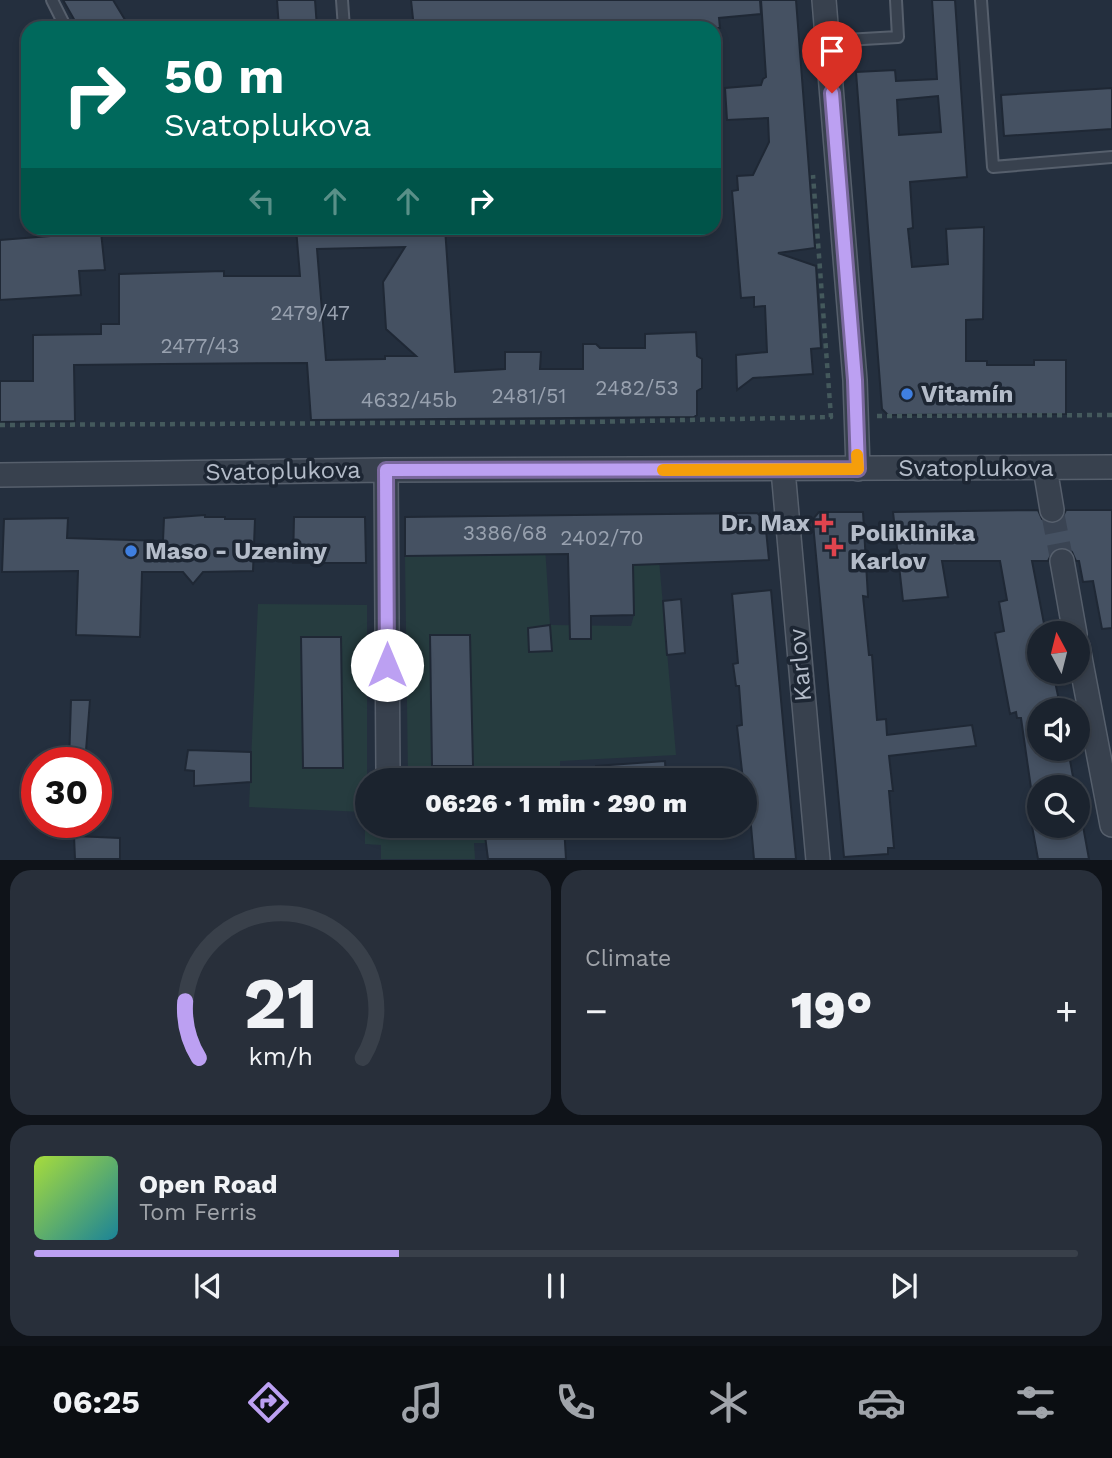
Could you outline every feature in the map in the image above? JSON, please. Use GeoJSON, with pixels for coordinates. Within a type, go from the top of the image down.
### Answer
{"type":"FeatureCollection","features":[{"type":"Feature","properties":{"kind":"street"},"geometry":{"type":"LineString","coordinates":[[824,0],[855,380],[858,469]]}},
{"type":"Feature","properties":{"kind":"street","name":"Svatoplukova"},"geometry":{"type":"LineString","coordinates":[[0,475],[386,470],[1112,467]]}},
{"type":"Feature","properties":{"kind":"street"},"geometry":{"type":"LineString","coordinates":[[1045,468],[1052,510]]}},
{"type":"Feature","properties":{"kind":"street"},"geometry":{"type":"LineString","coordinates":[[386,470],[388,768]]}},
{"type":"Feature","properties":{"kind":"street","name":"Karlov"},"geometry":{"type":"LineString","coordinates":[[783,470],[818,859]]}},
{"type":"Feature","properties":{"kind":"street"},"geometry":{"type":"LineString","coordinates":[[1062,561],[1073,621]]}},
{"type":"Feature","properties":{"kind":"street"},"geometry":{"type":"LineString","coordinates":[[1085,684],[1112,825]]}},
{"type":"Feature","properties":{"kind":"lane"},"geometry":{"type":"LineString","coordinates":[[52,0],[62,21]]}},
{"type":"Feature","properties":{"kind":"lane"},"geometry":{"type":"LineString","coordinates":[[342,0],[344,21]]}},
{"type":"Feature","properties":{"kind":"lane"},"geometry":{"type":"LineString","coordinates":[[828,41],[898,37],[896,0]]}},
{"type":"Feature","properties":{"kind":"lane"},"geometry":{"type":"LineString","coordinates":[[981,0],[993,167],[1112,157]]}},
{"type":"Feature","properties":{"kind":"path"},"geometry":{"type":"LineString","coordinates":[[812,167],[831,417]]}},
{"type":"Feature","properties":{"kind":"path"},"geometry":{"type":"LineString","coordinates":[[0,425],[589,422],[856,416],[1112,415]]}},
{"type":"Feature","properties":{"kind":"green space"},"geometry":{"type":"Polygon","coordinates":[[[631,514],[655,514],[676,755],[560,761],[560,768],[408,768],[405,556],[535,554],[535,515],[543,515],[550,625],[631,626],[634,615],[631,514]]]}},
{"type":"Feature","properties":{"kind":"green space"},"geometry":{"type":"Polygon","coordinates":[[[258,604],[367,605],[367,768],[355,768],[355,812],[249,807],[258,604]]]}},
{"type":"Feature","properties":{"kind":"green space"},"geometry":{"type":"Polygon","coordinates":[[[365,838],[486,838],[486,843],[474,843],[475,859],[381,859],[381,845],[365,844],[365,838]]]}},
{"type":"Feature","properties":{"kind":"building"},"geometry":{"type":"Polygon","coordinates":[[[63,0],[113,0],[126,21],[75,21],[63,0]]]}},
{"type":"Feature","properties":{"kind":"building"},"geometry":{"type":"Polygon","coordinates":[[[277,0],[315,0],[316,21],[278,21],[277,0]]]}},
{"type":"Feature","properties":{"kind":"building"},"geometry":{"type":"Polygon","coordinates":[[[411,0],[760,0],[761,14],[719,18],[719,21],[413,21],[411,0]]]}},
{"type":"Feature","properties":{"kind":"building"},"geometry":{"type":"Polygon","coordinates":[[[761,0],[796,0],[815,248],[778,253],[816,266],[821,348],[811,349],[813,374],[753,378],[737,390],[736,355],[767,352],[765,306],[754,307],[754,297],[741,298],[732,191],[738,190],[737,176],[753,175],[769,142],[768,118],[727,120],[725,88],[761,85],[766,77],[761,0]]]}},
{"type":"Feature","properties":{"kind":"building"},"geometry":{"type":"Polygon","coordinates":[[[932,0],[955,0],[967,177],[910,182],[913,228],[908,229],[912,267],[948,264],[946,229],[984,227],[983,319],[966,320],[966,361],[987,361],[987,365],[1034,365],[1034,360],[1066,360],[1066,414],[888,415],[882,409],[856,72],[895,70],[896,81],[937,79],[932,0]],[[938,96],[897,100],[899,135],[941,132],[938,96]]]}},
{"type":"Feature","properties":{"kind":"building"},"geometry":{"type":"Polygon","coordinates":[[[1112,88],[1112,129],[1004,136],[1001,95],[1112,88]]]}},
{"type":"Feature","properties":{"kind":"building"},"geometry":{"type":"Polygon","coordinates":[[[101,235],[105,270],[79,271],[81,295],[0,300],[0,240],[101,235]]]}},
{"type":"Feature","properties":{"kind":"building"},"geometry":{"type":"Polygon","coordinates":[[[297,235],[445,235],[455,372],[505,369],[505,352],[541,352],[540,369],[583,369],[583,344],[596,344],[600,348],[645,348],[645,334],[696,332],[697,356],[702,359],[702,388],[697,391],[697,415],[311,420],[307,363],[163,364],[74,365],[75,421],[0,422],[0,381],[33,381],[33,335],[101,334],[101,324],[119,324],[119,274],[224,271],[224,276],[300,276],[297,235]],[[405,247],[317,249],[326,360],[416,356],[386,329],[383,282],[405,247]]]}},
{"type":"Feature","properties":{"kind":"building"},"geometry":{"type":"Polygon","coordinates":[[[1038,510],[1042,519],[1054,524],[1061,520],[1066,510],[1112,510],[1112,628],[1102,629],[1093,581],[1083,582],[1079,561],[1076,561],[1072,552],[1059,547],[1053,551],[1048,561],[1032,561],[1044,621],[1027,621],[1027,684],[1056,684],[1058,698],[1027,698],[1027,760],[1021,718],[1017,718],[1016,712],[1010,714],[995,633],[1004,631],[999,602],[1007,600],[1000,561],[942,561],[948,597],[903,601],[893,512],[1038,510]]]}},
{"type":"Feature","properties":{"kind":"building"},"geometry":{"type":"Polygon","coordinates":[[[819,512],[863,512],[868,597],[863,596],[869,655],[872,655],[877,720],[886,719],[887,735],[972,725],[976,746],[889,756],[894,848],[888,848],[888,854],[844,857],[814,534],[813,519],[819,512]]]}},
{"type":"Feature","properties":{"kind":"building"},"geometry":{"type":"Polygon","coordinates":[[[757,513],[765,520],[769,560],[633,565],[634,615],[591,616],[591,639],[570,639],[568,554],[405,556],[405,517],[757,513]]]}},
{"type":"Feature","properties":{"kind":"building"},"geometry":{"type":"Polygon","coordinates":[[[205,515],[225,519],[255,519],[253,571],[203,572],[193,584],[183,572],[142,572],[140,637],[76,635],[78,571],[2,572],[4,519],[68,518],[67,538],[163,541],[164,518],[205,515]]]}},
{"type":"Feature","properties":{"kind":"building"},"geometry":{"type":"Polygon","coordinates":[[[294,517],[365,517],[366,563],[293,563],[294,517]]]}},
{"type":"Feature","properties":{"kind":"building"},"geometry":{"type":"Polygon","coordinates":[[[771,590],[796,859],[754,859],[752,838],[757,838],[757,768],[742,768],[737,726],[742,725],[739,686],[736,686],[733,664],[738,663],[732,594],[771,590]]]}},
{"type":"Feature","properties":{"kind":"building"},"geometry":{"type":"Polygon","coordinates":[[[681,599],[685,653],[667,655],[663,601],[681,599]]]}},
{"type":"Feature","properties":{"kind":"building"},"geometry":{"type":"Polygon","coordinates":[[[550,625],[552,651],[529,652],[528,628],[550,625]]]}},
{"type":"Feature","properties":{"kind":"building"},"geometry":{"type":"Polygon","coordinates":[[[430,635],[470,635],[473,766],[432,766],[430,635]]]}},
{"type":"Feature","properties":{"kind":"building"},"geometry":{"type":"Polygon","coordinates":[[[301,637],[341,637],[343,768],[303,768],[301,637]]]}},
{"type":"Feature","properties":{"kind":"building"},"geometry":{"type":"Polygon","coordinates":[[[71,700],[90,700],[86,747],[70,747],[71,700]]]}},
{"type":"Feature","properties":{"kind":"building"},"geometry":{"type":"Polygon","coordinates":[[[188,750],[251,752],[251,782],[194,786],[194,771],[185,770],[188,750]]]}},
{"type":"Feature","properties":{"kind":"building"},"geometry":{"type":"Polygon","coordinates":[[[665,761],[665,768],[596,768],[665,761]]]}},
{"type":"Feature","properties":{"kind":"building"},"geometry":{"type":"Polygon","coordinates":[[[1027,761],[1070,761],[1073,775],[1029,775],[1027,761]]]}},
{"type":"Feature","properties":{"kind":"building"},"geometry":{"type":"Polygon","coordinates":[[[74,838],[120,838],[120,859],[75,859],[74,838]]]}},
{"type":"Feature","properties":{"kind":"building"},"geometry":{"type":"Polygon","coordinates":[[[485,838],[565,838],[566,859],[488,859],[485,838]]]}},
{"type":"Feature","properties":{"kind":"building"},"geometry":{"type":"Polygon","coordinates":[[[1034,838],[1085,838],[1089,859],[1038,859],[1034,838]]]}},
{"type":"Feature","properties":{"kind":"tunnel"},"geometry":{"type":"LineString","coordinates":[[1052,510],[1062,561]]}},
{"type":"Feature","properties":{"kind":"slow traffic"},"geometry":{"type":"LineString","coordinates":[[663,470],[858,469],[857,455]]}},
{"type":"Feature","properties":{"kind":"place","name":"Vitamín"},"geometry":{"type":"Point","coordinates":[907,394]}},
{"type":"Feature","properties":{"kind":"place","name":"Dr. Max"},"geometry":{"type":"Point","coordinates":[824,523]}},
{"type":"Feature","properties":{"kind":"place","name":"Poliklinika Karlov"},"geometry":{"type":"Point","coordinates":[834,547]}},
{"type":"Feature","properties":{"kind":"place","name":"Maso - Uzeniny"},"geometry":{"type":"Point","coordinates":[131,551]}},
{"type":"Feature","properties":{"kind":"route"},"geometry":{"type":"LineString","coordinates":[[387,665],[386,470],[858,469],[855,380],[832,93]]}}]}
